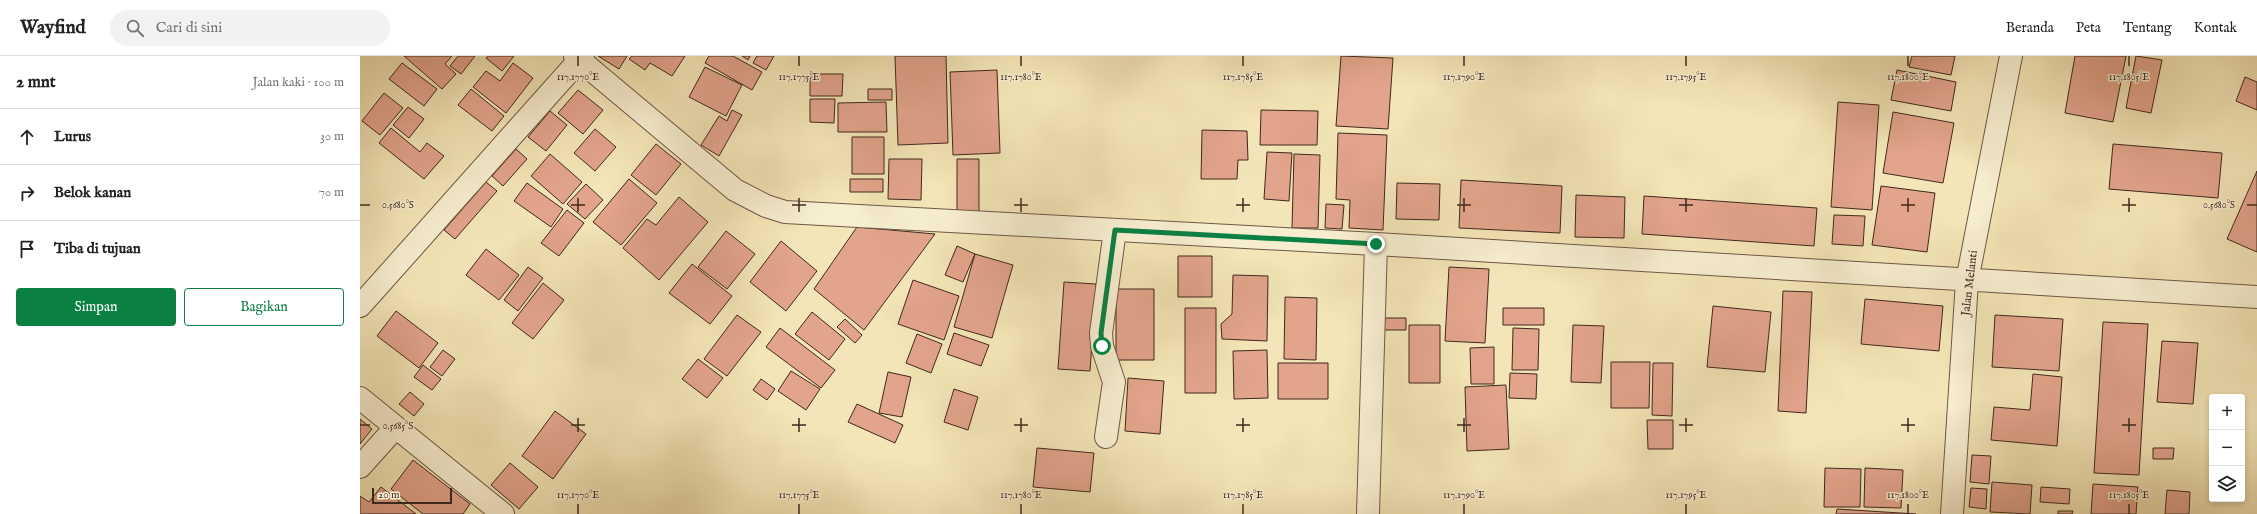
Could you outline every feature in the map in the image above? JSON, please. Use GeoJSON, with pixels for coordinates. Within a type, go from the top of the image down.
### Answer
{"type":"FeatureCollection","features":[{"type":"Feature","properties":{"kind":"street","name":"Jalan Melanti"},"geometry":{"type":"LineString","coordinates":[[1952,514],[1967,281],[2011,56]]}},
{"type":"Feature","properties":{"kind":"street"},"geometry":{"type":"LineString","coordinates":[[360,306],[579,57],[735,190],[766,206],[785,212],[1376,244],[1967,281],[2257,297]]}},
{"type":"Feature","properties":{"kind":"street"},"geometry":{"type":"LineString","coordinates":[[1106,438],[1114,382],[1102,346],[1101,333],[1115,230]]}},
{"type":"Feature","properties":{"kind":"street"},"geometry":{"type":"LineString","coordinates":[[1368,514],[1376,244]]}},
{"type":"Feature","properties":{"kind":"street"},"geometry":{"type":"LineString","coordinates":[[360,398],[395,428],[503,514]]}},
{"type":"Feature","properties":{"kind":"street"},"geometry":{"type":"LineString","coordinates":[[360,467],[395,428]]}},
{"type":"Feature","properties":{"kind":"building"},"geometry":{"type":"Polygon","coordinates":[[[404,56],[452,56],[445,64],[456,74],[442,89],[404,56]]]}},
{"type":"Feature","properties":{"kind":"building"},"geometry":{"type":"Polygon","coordinates":[[[458,56],[475,56],[461,74],[450,66],[458,56]]]}},
{"type":"Feature","properties":{"kind":"building"},"geometry":{"type":"Polygon","coordinates":[[[488,56],[514,56],[502,71],[486,58],[488,56]]]}},
{"type":"Feature","properties":{"kind":"building"},"geometry":{"type":"Polygon","coordinates":[[[598,56],[627,56],[619,69],[598,56]]]}},
{"type":"Feature","properties":{"kind":"building"},"geometry":{"type":"Polygon","coordinates":[[[632,56],[685,56],[672,76],[650,63],[645,70],[629,59],[632,56]]]}},
{"type":"Feature","properties":{"kind":"building"},"geometry":{"type":"Polygon","coordinates":[[[709,56],[733,56],[762,72],[752,90],[705,63],[709,56]]]}},
{"type":"Feature","properties":{"kind":"building"},"geometry":{"type":"Polygon","coordinates":[[[742,56],[750,56],[748,60],[742,56]]]}},
{"type":"Feature","properties":{"kind":"building"},"geometry":{"type":"Polygon","coordinates":[[[757,56],[774,56],[766,70],[753,63],[757,56]]]}},
{"type":"Feature","properties":{"kind":"building"},"geometry":{"type":"Polygon","coordinates":[[[895,56],[946,56],[948,143],[898,145],[895,56]]]}},
{"type":"Feature","properties":{"kind":"building"},"geometry":{"type":"Polygon","coordinates":[[[1341,56],[1393,58],[1388,129],[1336,126],[1341,56]]]}},
{"type":"Feature","properties":{"kind":"building"},"geometry":{"type":"Polygon","coordinates":[[[1912,56],[1955,56],[1951,75],[1909,67],[1912,56]]]}},
{"type":"Feature","properties":{"kind":"building"},"geometry":{"type":"Polygon","coordinates":[[[2075,56],[2126,56],[2113,122],[2065,113],[2075,56]]]}},
{"type":"Feature","properties":{"kind":"building"},"geometry":{"type":"Polygon","coordinates":[[[2136,56],[2162,60],[2151,113],[2126,108],[2136,56]]]}},
{"type":"Feature","properties":{"kind":"building"},"geometry":{"type":"Polygon","coordinates":[[[402,63],[437,89],[424,106],[389,79],[402,63]]]}},
{"type":"Feature","properties":{"kind":"building"},"geometry":{"type":"Polygon","coordinates":[[[513,63],[533,78],[506,113],[473,87],[486,71],[500,81],[513,63]]]}},
{"type":"Feature","properties":{"kind":"building"},"geometry":{"type":"Polygon","coordinates":[[[705,67],[742,85],[726,116],[689,97],[705,67]]]}},
{"type":"Feature","properties":{"kind":"building"},"geometry":{"type":"Polygon","coordinates":[[[997,70],[1000,153],[953,155],[950,72],[997,70]]]}},
{"type":"Feature","properties":{"kind":"building"},"geometry":{"type":"Polygon","coordinates":[[[1897,70],[1956,82],[1951,111],[1891,100],[1897,70]]]}},
{"type":"Feature","properties":{"kind":"building"},"geometry":{"type":"Polygon","coordinates":[[[810,74],[843,74],[842,96],[810,96],[810,74]]]}},
{"type":"Feature","properties":{"kind":"building"},"geometry":{"type":"Polygon","coordinates":[[[2245,77],[2257,82],[2257,110],[2236,101],[2245,77]]]}},
{"type":"Feature","properties":{"kind":"building"},"geometry":{"type":"Polygon","coordinates":[[[471,89],[504,116],[492,131],[458,105],[471,89]]]}},
{"type":"Feature","properties":{"kind":"building"},"geometry":{"type":"Polygon","coordinates":[[[868,89],[892,89],[892,100],[868,100],[868,89]]]}},
{"type":"Feature","properties":{"kind":"building"},"geometry":{"type":"Polygon","coordinates":[[[578,90],[603,110],[583,134],[558,113],[578,90]]]}},
{"type":"Feature","properties":{"kind":"building"},"geometry":{"type":"Polygon","coordinates":[[[384,93],[403,108],[380,135],[362,121],[384,93]]]}},
{"type":"Feature","properties":{"kind":"building"},"geometry":{"type":"Polygon","coordinates":[[[810,99],[835,99],[834,123],[810,122],[810,99]]]}},
{"type":"Feature","properties":{"kind":"building"},"geometry":{"type":"Polygon","coordinates":[[[886,102],[887,132],[838,132],[838,103],[886,102]]]}},
{"type":"Feature","properties":{"kind":"building"},"geometry":{"type":"Polygon","coordinates":[[[1838,102],[1879,105],[1872,210],[1831,207],[1838,102]]]}},
{"type":"Feature","properties":{"kind":"building"},"geometry":{"type":"Polygon","coordinates":[[[408,107],[424,119],[409,138],[393,125],[408,107]]]}},
{"type":"Feature","properties":{"kind":"building"},"geometry":{"type":"Polygon","coordinates":[[[732,110],[742,115],[719,156],[701,145],[719,116],[727,121],[732,110]]]}},
{"type":"Feature","properties":{"kind":"building"},"geometry":{"type":"Polygon","coordinates":[[[1261,110],[1318,111],[1317,145],[1260,145],[1261,110]]]}},
{"type":"Feature","properties":{"kind":"building"},"geometry":{"type":"Polygon","coordinates":[[[550,111],[567,125],[546,151],[528,137],[550,111]]]}},
{"type":"Feature","properties":{"kind":"building"},"geometry":{"type":"Polygon","coordinates":[[[1893,112],[1954,123],[1943,183],[1883,173],[1893,112]]]}},
{"type":"Feature","properties":{"kind":"building"},"geometry":{"type":"Polygon","coordinates":[[[391,128],[420,152],[427,143],[444,156],[424,179],[379,143],[391,128]]]}},
{"type":"Feature","properties":{"kind":"building"},"geometry":{"type":"Polygon","coordinates":[[[595,129],[616,147],[595,171],[574,153],[595,129]]]}},
{"type":"Feature","properties":{"kind":"building"},"geometry":{"type":"Polygon","coordinates":[[[1202,130],[1247,131],[1248,160],[1238,160],[1237,179],[1201,179],[1202,130]]]}},
{"type":"Feature","properties":{"kind":"building"},"geometry":{"type":"Polygon","coordinates":[[[1338,133],[1387,135],[1383,230],[1349,228],[1350,200],[1336,199],[1338,133]]]}},
{"type":"Feature","properties":{"kind":"building"},"geometry":{"type":"Polygon","coordinates":[[[852,137],[884,137],[884,174],[852,174],[852,137]]]}},
{"type":"Feature","properties":{"kind":"building"},"geometry":{"type":"Polygon","coordinates":[[[656,144],[681,164],[656,195],[631,175],[656,144]]]}},
{"type":"Feature","properties":{"kind":"building"},"geometry":{"type":"Polygon","coordinates":[[[2113,144],[2222,153],[2218,198],[2109,189],[2113,144]]]}},
{"type":"Feature","properties":{"kind":"building"},"geometry":{"type":"Polygon","coordinates":[[[516,149],[527,159],[503,186],[492,176],[516,149]]]}},
{"type":"Feature","properties":{"kind":"building"},"geometry":{"type":"Polygon","coordinates":[[[1267,152],[1292,153],[1289,201],[1264,199],[1267,152]]]}},
{"type":"Feature","properties":{"kind":"building"},"geometry":{"type":"Polygon","coordinates":[[[550,154],[582,182],[563,204],[531,176],[550,154]]]}},
{"type":"Feature","properties":{"kind":"building"},"geometry":{"type":"Polygon","coordinates":[[[1294,154],[1320,155],[1318,228],[1292,228],[1294,154]]]}},
{"type":"Feature","properties":{"kind":"building"},"geometry":{"type":"Polygon","coordinates":[[[889,159],[922,159],[921,200],[888,199],[889,159]]]}},
{"type":"Feature","properties":{"kind":"building"},"geometry":{"type":"Polygon","coordinates":[[[957,159],[979,159],[979,213],[957,213],[957,159]]]}},
{"type":"Feature","properties":{"kind":"building"},"geometry":{"type":"Polygon","coordinates":[[[2257,171],[2257,252],[2227,239],[2257,171]]]}},
{"type":"Feature","properties":{"kind":"building"},"geometry":{"type":"Polygon","coordinates":[[[629,179],[657,203],[621,245],[593,222],[629,179]]]}},
{"type":"Feature","properties":{"kind":"building"},"geometry":{"type":"Polygon","coordinates":[[[850,179],[883,179],[883,192],[850,192],[850,179]]]}},
{"type":"Feature","properties":{"kind":"building"},"geometry":{"type":"Polygon","coordinates":[[[1461,180],[1562,186],[1560,233],[1459,228],[1461,180]]]}},
{"type":"Feature","properties":{"kind":"building"},"geometry":{"type":"Polygon","coordinates":[[[486,182],[497,191],[455,239],[444,230],[486,182]]]}},
{"type":"Feature","properties":{"kind":"building"},"geometry":{"type":"Polygon","coordinates":[[[527,183],[563,209],[551,227],[514,201],[527,183]]]}},
{"type":"Feature","properties":{"kind":"building"},"geometry":{"type":"Polygon","coordinates":[[[1397,183],[1440,184],[1439,220],[1396,219],[1397,183]]]}},
{"type":"Feature","properties":{"kind":"building"},"geometry":{"type":"Polygon","coordinates":[[[586,184],[603,200],[585,219],[567,204],[586,184]]]}},
{"type":"Feature","properties":{"kind":"building"},"geometry":{"type":"Polygon","coordinates":[[[1881,186],[1935,193],[1927,252],[1872,245],[1881,186]]]}},
{"type":"Feature","properties":{"kind":"building"},"geometry":{"type":"Polygon","coordinates":[[[1576,195],[1625,197],[1624,238],[1575,237],[1576,195]]]}},
{"type":"Feature","properties":{"kind":"building"},"geometry":{"type":"Polygon","coordinates":[[[1644,196],[1817,208],[1814,246],[1642,234],[1644,196]]]}},
{"type":"Feature","properties":{"kind":"building"},"geometry":{"type":"Polygon","coordinates":[[[679,197],[708,222],[659,280],[623,248],[647,219],[656,225],[679,197]]]}},
{"type":"Feature","properties":{"kind":"building"},"geometry":{"type":"Polygon","coordinates":[[[1326,204],[1344,205],[1342,229],[1325,228],[1326,204]]]}},
{"type":"Feature","properties":{"kind":"building"},"geometry":{"type":"Polygon","coordinates":[[[567,210],[584,223],[559,256],[541,243],[567,210]]]}},
{"type":"Feature","properties":{"kind":"building"},"geometry":{"type":"Polygon","coordinates":[[[1834,215],[1865,216],[1863,246],[1832,244],[1834,215]]]}},
{"type":"Feature","properties":{"kind":"building"},"geometry":{"type":"Polygon","coordinates":[[[857,227],[935,234],[864,330],[814,289],[857,227]]]}},
{"type":"Feature","properties":{"kind":"building"},"geometry":{"type":"Polygon","coordinates":[[[726,231],[755,254],[727,289],[698,267],[726,231]]]}},
{"type":"Feature","properties":{"kind":"building"},"geometry":{"type":"Polygon","coordinates":[[[781,241],[817,271],[786,311],[750,282],[781,241]]]}},
{"type":"Feature","properties":{"kind":"building"},"geometry":{"type":"Polygon","coordinates":[[[957,246],[975,254],[963,282],[945,275],[957,246]]]}},
{"type":"Feature","properties":{"kind":"building"},"geometry":{"type":"Polygon","coordinates":[[[486,249],[519,275],[499,300],[466,275],[486,249]]]}},
{"type":"Feature","properties":{"kind":"building"},"geometry":{"type":"Polygon","coordinates":[[[975,254],[1013,265],[992,338],[954,327],[975,254]]]}},
{"type":"Feature","properties":{"kind":"building"},"geometry":{"type":"Polygon","coordinates":[[[1178,256],[1212,256],[1212,297],[1178,297],[1178,256]]]}},
{"type":"Feature","properties":{"kind":"building"},"geometry":{"type":"Polygon","coordinates":[[[692,264],[732,296],[710,324],[669,293],[692,264]]]}},
{"type":"Feature","properties":{"kind":"building"},"geometry":{"type":"Polygon","coordinates":[[[528,267],[543,278],[518,311],[504,300],[528,267]]]}},
{"type":"Feature","properties":{"kind":"building"},"geometry":{"type":"Polygon","coordinates":[[[1449,267],[1489,269],[1485,343],[1445,341],[1449,267]]]}},
{"type":"Feature","properties":{"kind":"building"},"geometry":{"type":"Polygon","coordinates":[[[1233,275],[1268,276],[1267,341],[1222,339],[1221,324],[1232,314],[1233,275]]]}},
{"type":"Feature","properties":{"kind":"building"},"geometry":{"type":"Polygon","coordinates":[[[913,280],[959,296],[944,340],[898,324],[913,280]]]}},
{"type":"Feature","properties":{"kind":"building"},"geometry":{"type":"Polygon","coordinates":[[[1064,282],[1096,284],[1090,371],[1058,369],[1064,282]]]}},
{"type":"Feature","properties":{"kind":"building"},"geometry":{"type":"Polygon","coordinates":[[[543,283],[564,300],[533,339],[512,323],[543,283]]]}},
{"type":"Feature","properties":{"kind":"building"},"geometry":{"type":"Polygon","coordinates":[[[1116,289],[1154,289],[1154,360],[1116,360],[1116,289]]]}},
{"type":"Feature","properties":{"kind":"building"},"geometry":{"type":"Polygon","coordinates":[[[1783,291],[1812,292],[1806,413],[1778,411],[1783,291]]]}},
{"type":"Feature","properties":{"kind":"building"},"geometry":{"type":"Polygon","coordinates":[[[1285,297],[1317,298],[1316,360],[1284,359],[1285,297]]]}},
{"type":"Feature","properties":{"kind":"building"},"geometry":{"type":"Polygon","coordinates":[[[1865,299],[1943,306],[1939,351],[1861,344],[1865,299]]]}},
{"type":"Feature","properties":{"kind":"building"},"geometry":{"type":"Polygon","coordinates":[[[1713,306],[1771,312],[1765,372],[1707,367],[1713,306]]]}},
{"type":"Feature","properties":{"kind":"building"},"geometry":{"type":"Polygon","coordinates":[[[1185,308],[1216,308],[1216,393],[1185,393],[1185,308]]]}},
{"type":"Feature","properties":{"kind":"building"},"geometry":{"type":"Polygon","coordinates":[[[1503,308],[1544,308],[1544,325],[1503,325],[1503,308]]]}},
{"type":"Feature","properties":{"kind":"building"},"geometry":{"type":"Polygon","coordinates":[[[396,311],[438,343],[419,368],[377,336],[396,311]]]}},
{"type":"Feature","properties":{"kind":"building"},"geometry":{"type":"Polygon","coordinates":[[[812,312],[845,339],[829,360],[795,334],[812,312]]]}},
{"type":"Feature","properties":{"kind":"building"},"geometry":{"type":"Polygon","coordinates":[[[737,315],[761,332],[727,376],[704,359],[737,315]]]}},
{"type":"Feature","properties":{"kind":"building"},"geometry":{"type":"Polygon","coordinates":[[[1995,315],[2063,319],[2059,371],[1992,367],[1995,315]]]}},
{"type":"Feature","properties":{"kind":"building"},"geometry":{"type":"Polygon","coordinates":[[[1379,318],[1406,318],[1406,330],[1379,330],[1379,318]]]}},
{"type":"Feature","properties":{"kind":"building"},"geometry":{"type":"Polygon","coordinates":[[[845,319],[862,335],[855,343],[837,327],[845,319]]]}},
{"type":"Feature","properties":{"kind":"building"},"geometry":{"type":"Polygon","coordinates":[[[2103,322],[2148,324],[2139,475],[2094,473],[2103,322]]]}},
{"type":"Feature","properties":{"kind":"building"},"geometry":{"type":"Polygon","coordinates":[[[1409,325],[1440,325],[1440,383],[1409,383],[1409,325]]]}},
{"type":"Feature","properties":{"kind":"building"},"geometry":{"type":"Polygon","coordinates":[[[1573,325],[1604,326],[1601,383],[1571,382],[1573,325]]]}},
{"type":"Feature","properties":{"kind":"building"},"geometry":{"type":"Polygon","coordinates":[[[780,328],[835,370],[821,388],[766,347],[780,328]]]}},
{"type":"Feature","properties":{"kind":"building"},"geometry":{"type":"Polygon","coordinates":[[[1513,328],[1539,329],[1538,370],[1512,370],[1513,328]]]}},
{"type":"Feature","properties":{"kind":"building"},"geometry":{"type":"Polygon","coordinates":[[[954,333],[989,345],[981,366],[947,354],[954,333]]]}},
{"type":"Feature","properties":{"kind":"building"},"geometry":{"type":"Polygon","coordinates":[[[917,334],[942,344],[931,373],[906,363],[917,334]]]}},
{"type":"Feature","properties":{"kind":"building"},"geometry":{"type":"Polygon","coordinates":[[[2162,341],[2198,343],[2193,404],[2157,402],[2162,341]]]}},
{"type":"Feature","properties":{"kind":"building"},"geometry":{"type":"Polygon","coordinates":[[[1494,347],[1494,384],[1471,384],[1470,348],[1494,347]]]}},
{"type":"Feature","properties":{"kind":"building"},"geometry":{"type":"Polygon","coordinates":[[[443,350],[455,359],[442,376],[430,367],[443,350]]]}},
{"type":"Feature","properties":{"kind":"building"},"geometry":{"type":"Polygon","coordinates":[[[1267,350],[1268,398],[1234,399],[1233,351],[1267,350]]]}},
{"type":"Feature","properties":{"kind":"building"},"geometry":{"type":"Polygon","coordinates":[[[698,359],[723,378],[707,398],[682,379],[698,359]]]}},
{"type":"Feature","properties":{"kind":"building"},"geometry":{"type":"Polygon","coordinates":[[[1611,362],[1650,362],[1649,408],[1611,408],[1611,362]]]}},
{"type":"Feature","properties":{"kind":"building"},"geometry":{"type":"Polygon","coordinates":[[[1278,363],[1328,363],[1328,399],[1278,399],[1278,363]]]}},
{"type":"Feature","properties":{"kind":"building"},"geometry":{"type":"Polygon","coordinates":[[[1653,363],[1673,363],[1672,416],[1652,415],[1653,363]]]}},
{"type":"Feature","properties":{"kind":"building"},"geometry":{"type":"Polygon","coordinates":[[[423,365],[441,379],[432,390],[414,377],[423,365]]]}},
{"type":"Feature","properties":{"kind":"building"},"geometry":{"type":"Polygon","coordinates":[[[791,371],[820,389],[806,410],[778,391],[791,371]]]}},
{"type":"Feature","properties":{"kind":"building"},"geometry":{"type":"Polygon","coordinates":[[[888,372],[911,377],[902,417],[879,413],[888,372]]]}},
{"type":"Feature","properties":{"kind":"building"},"geometry":{"type":"Polygon","coordinates":[[[1510,373],[1537,374],[1536,399],[1509,398],[1510,373]]]}},
{"type":"Feature","properties":{"kind":"building"},"geometry":{"type":"Polygon","coordinates":[[[2033,374],[2062,377],[2057,446],[1991,440],[1994,407],[2030,410],[2033,374]]]}},
{"type":"Feature","properties":{"kind":"building"},"geometry":{"type":"Polygon","coordinates":[[[1128,378],[1164,381],[1160,434],[1125,431],[1128,378]]]}},
{"type":"Feature","properties":{"kind":"building"},"geometry":{"type":"Polygon","coordinates":[[[761,379],[775,389],[767,400],[753,390],[761,379]]]}},
{"type":"Feature","properties":{"kind":"building"},"geometry":{"type":"Polygon","coordinates":[[[1506,385],[1509,449],[1467,451],[1465,387],[1506,385]]]}},
{"type":"Feature","properties":{"kind":"building"},"geometry":{"type":"Polygon","coordinates":[[[954,389],[978,397],[968,430],[944,422],[954,389]]]}},
{"type":"Feature","properties":{"kind":"building"},"geometry":{"type":"Polygon","coordinates":[[[410,392],[424,404],[414,416],[399,404],[410,392]]]}},
{"type":"Feature","properties":{"kind":"building"},"geometry":{"type":"Polygon","coordinates":[[[857,404],[903,425],[895,443],[848,422],[857,404]]]}},
{"type":"Feature","properties":{"kind":"building"},"geometry":{"type":"Polygon","coordinates":[[[555,411],[586,434],[553,479],[522,456],[555,411]]]}},
{"type":"Feature","properties":{"kind":"building"},"geometry":{"type":"Polygon","coordinates":[[[360,419],[372,429],[360,444],[360,419]]]}},
{"type":"Feature","properties":{"kind":"building"},"geometry":{"type":"Polygon","coordinates":[[[1647,420],[1673,420],[1673,449],[1648,449],[1647,420]]]}},
{"type":"Feature","properties":{"kind":"building"},"geometry":{"type":"Polygon","coordinates":[[[1037,448],[1094,453],[1090,492],[1033,487],[1037,448]]]}},
{"type":"Feature","properties":{"kind":"building"},"geometry":{"type":"Polygon","coordinates":[[[2153,448],[2174,448],[2173,459],[2153,459],[2153,448]]]}},
{"type":"Feature","properties":{"kind":"building"},"geometry":{"type":"Polygon","coordinates":[[[1972,455],[1991,456],[1989,484],[1970,482],[1972,455]]]}},
{"type":"Feature","properties":{"kind":"building"},"geometry":{"type":"Polygon","coordinates":[[[413,460],[470,504],[463,514],[423,514],[391,489],[413,460]]]}},
{"type":"Feature","properties":{"kind":"building"},"geometry":{"type":"Polygon","coordinates":[[[510,463],[538,487],[519,509],[491,485],[510,463]]]}},
{"type":"Feature","properties":{"kind":"building"},"geometry":{"type":"Polygon","coordinates":[[[1825,468],[1861,469],[1860,507],[1824,507],[1825,468]]]}},
{"type":"Feature","properties":{"kind":"building"},"geometry":{"type":"Polygon","coordinates":[[[1865,468],[1903,470],[1901,508],[1864,507],[1865,468]]]}},
{"type":"Feature","properties":{"kind":"building"},"geometry":{"type":"Polygon","coordinates":[[[1992,482],[2032,485],[2030,514],[1990,512],[1992,482]]]}},
{"type":"Feature","properties":{"kind":"building"},"geometry":{"type":"Polygon","coordinates":[[[2093,484],[2138,487],[2136,514],[2091,514],[2093,484]]]}},
{"type":"Feature","properties":{"kind":"building"},"geometry":{"type":"Polygon","coordinates":[[[381,487],[416,514],[360,514],[360,496],[369,502],[381,487]]]}},
{"type":"Feature","properties":{"kind":"building"},"geometry":{"type":"Polygon","coordinates":[[[2041,487],[2070,489],[2069,504],[2040,502],[2041,487]]]}},
{"type":"Feature","properties":{"kind":"building"},"geometry":{"type":"Polygon","coordinates":[[[1971,488],[1987,489],[1986,509],[1969,507],[1971,488]]]}},
{"type":"Feature","properties":{"kind":"building"},"geometry":{"type":"Polygon","coordinates":[[[2167,490],[2190,492],[2189,514],[2165,514],[2167,490]]]}},
{"type":"Feature","properties":{"kind":"building"},"geometry":{"type":"Polygon","coordinates":[[[1837,509],[1916,514],[1836,514],[1837,509]]]}},
{"type":"Feature","properties":{"kind":"building"},"geometry":{"type":"Polygon","coordinates":[[[2058,511],[2073,511],[2072,514],[2058,514],[2058,511]]]}},
{"type":"Feature","properties":{"kind":"route"},"geometry":{"type":"LineString","coordinates":[[1102,346],[1101,333],[1115,230],[1376,244]]}}]}
